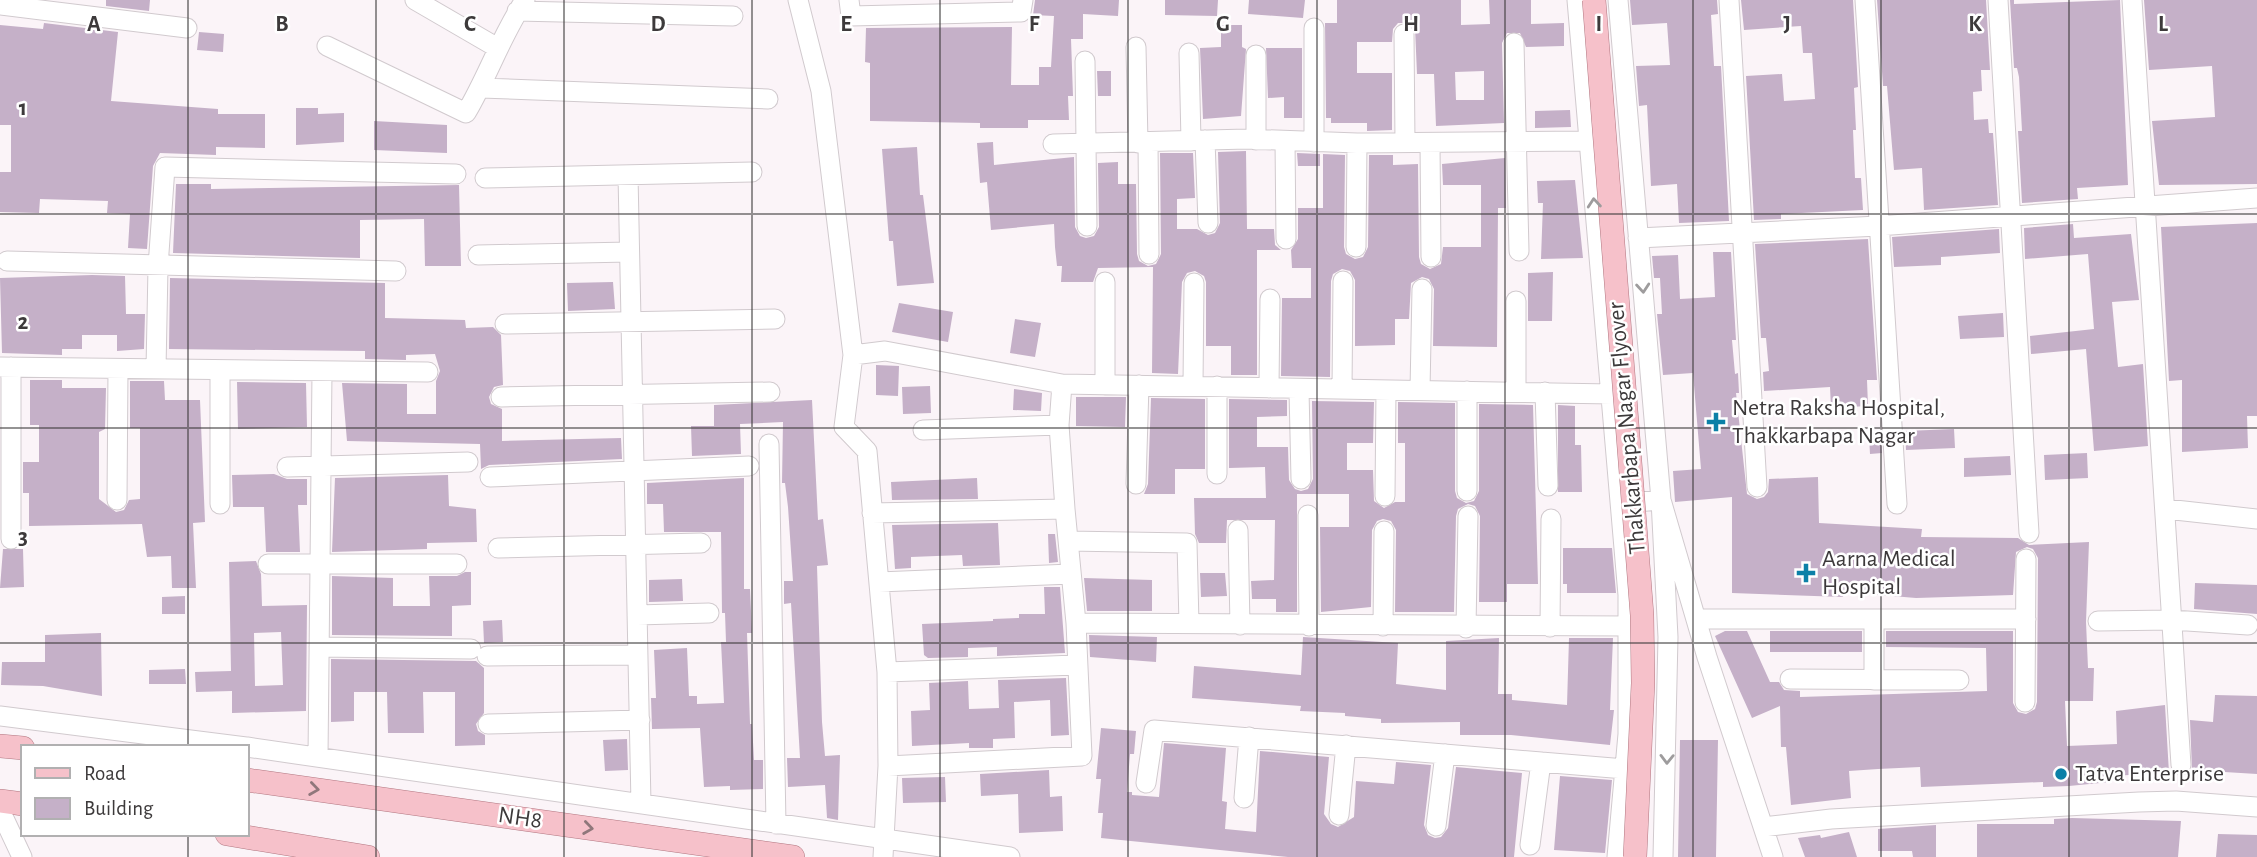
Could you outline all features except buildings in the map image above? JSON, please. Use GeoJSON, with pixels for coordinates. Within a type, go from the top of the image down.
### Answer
{"type":"FeatureCollection","features":[{"type":"Feature","properties":{"kind":"main road","name":"Thakkarbapa Nagar Flyover"},"geometry":{"type":"LineString","coordinates":[[1594,0],[1642,615],[1643,683],[1635,857]]}},
{"type":"Feature","properties":{"kind":"main road","name":"Thakkarbapa Nagar Flyover"},"geometry":{"type":"LineString","coordinates":[[1606,0],[1654,615],[1655,683],[1647,857]]}},
{"type":"Feature","properties":{"kind":"main road"},"geometry":{"type":"LineString","coordinates":[[0,746],[21,748]]}},
{"type":"Feature","properties":{"kind":"main road","name":"NH8"},"geometry":{"type":"LineString","coordinates":[[248,779],[793,857]]}},
{"type":"Feature","properties":{"kind":"main road"},"geometry":{"type":"LineString","coordinates":[[1,813],[21,804]]}},
{"type":"Feature","properties":{"kind":"main road"},"geometry":{"type":"LineString","coordinates":[[239,836],[368,857]]}},
{"type":"Feature","properties":{"kind":"street"},"geometry":{"type":"LineString","coordinates":[[415,0],[496,47]]}},
{"type":"Feature","properties":{"kind":"street"},"geometry":{"type":"LineString","coordinates":[[797,0],[821,91],[853,355],[844,427],[867,451],[887,672],[888,766],[884,848]]}},
{"type":"Feature","properties":{"kind":"street"},"geometry":{"type":"LineString","coordinates":[[849,0],[851,16],[967,7],[1021,12],[1023,0]]}},
{"type":"Feature","properties":{"kind":"street"},"geometry":{"type":"LineString","coordinates":[[1577,0],[1622,503],[1628,626],[1625,769],[1618,857]]}},
{"type":"Feature","properties":{"kind":"street"},"geometry":{"type":"LineString","coordinates":[[1618,0],[1661,500],[1668,637],[1663,857]]}},
{"type":"Feature","properties":{"kind":"street"},"geometry":{"type":"LineString","coordinates":[[1729,0],[1757,487]]}},
{"type":"Feature","properties":{"kind":"street"},"geometry":{"type":"LineString","coordinates":[[1865,0],[1897,504]]}},
{"type":"Feature","properties":{"kind":"street"},"geometry":{"type":"LineString","coordinates":[[1998,0],[2029,533]]}},
{"type":"Feature","properties":{"kind":"street"},"geometry":{"type":"LineString","coordinates":[[2132,0],[2181,765]]}},
{"type":"Feature","properties":{"kind":"street"},"geometry":{"type":"LineString","coordinates":[[0,5],[187,28]]}},
{"type":"Feature","properties":{"kind":"street"},"geometry":{"type":"LineString","coordinates":[[327,46],[466,113],[481,88],[496,47],[521,6],[733,16]]}},
{"type":"Feature","properties":{"kind":"street"},"geometry":{"type":"LineString","coordinates":[[1314,28],[1314,142]]}},
{"type":"Feature","properties":{"kind":"street"},"geometry":{"type":"LineString","coordinates":[[1404,34],[1405,143]]}},
{"type":"Feature","properties":{"kind":"street"},"geometry":{"type":"LineString","coordinates":[[1514,43],[1514,143],[1519,251]]}},
{"type":"Feature","properties":{"kind":"street"},"geometry":{"type":"LineString","coordinates":[[1136,47],[1149,254]]}},
{"type":"Feature","properties":{"kind":"street"},"geometry":{"type":"LineString","coordinates":[[1189,53],[1208,223]]}},
{"type":"Feature","properties":{"kind":"street"},"geometry":{"type":"LineString","coordinates":[[1255,140],[1256,55]]}},
{"type":"Feature","properties":{"kind":"street"},"geometry":{"type":"LineString","coordinates":[[1085,61],[1087,226]]}},
{"type":"Feature","properties":{"kind":"street"},"geometry":{"type":"LineString","coordinates":[[481,88],[768,99]]}},
{"type":"Feature","properties":{"kind":"street"},"geometry":{"type":"LineString","coordinates":[[1053,144],[1255,140],[1357,144],[1589,141]]}},
{"type":"Feature","properties":{"kind":"street"},"geometry":{"type":"LineString","coordinates":[[1285,141],[1286,239]]}},
{"type":"Feature","properties":{"kind":"street"},"geometry":{"type":"LineString","coordinates":[[1430,143],[1431,257]]}},
{"type":"Feature","properties":{"kind":"street"},"geometry":{"type":"LineString","coordinates":[[1356,247],[1357,144]]}},
{"type":"Feature","properties":{"kind":"street"},"geometry":{"type":"LineString","coordinates":[[156,369],[158,267],[165,167],[456,174]]}},
{"type":"Feature","properties":{"kind":"street"},"geometry":{"type":"LineString","coordinates":[[485,178],[752,172]]}},
{"type":"Feature","properties":{"kind":"street"},"geometry":{"type":"LineString","coordinates":[[628,175],[641,804]]}},
{"type":"Feature","properties":{"kind":"street"},"geometry":{"type":"LineString","coordinates":[[1639,238],[1878,226],[2257,198]]}},
{"type":"Feature","properties":{"kind":"street"},"geometry":{"type":"LineString","coordinates":[[478,255],[629,252]]}},
{"type":"Feature","properties":{"kind":"street"},"geometry":{"type":"LineString","coordinates":[[7,261],[158,267],[396,271]]}},
{"type":"Feature","properties":{"kind":"street"},"geometry":{"type":"LineString","coordinates":[[1342,389],[1343,281]]}},
{"type":"Feature","properties":{"kind":"street"},"geometry":{"type":"LineString","coordinates":[[1105,282],[1105,385]]}},
{"type":"Feature","properties":{"kind":"street"},"geometry":{"type":"LineString","coordinates":[[1193,385],[1194,283]]}},
{"type":"Feature","properties":{"kind":"street"},"geometry":{"type":"LineString","coordinates":[[1420,390],[1422,289]]}},
{"type":"Feature","properties":{"kind":"street"},"geometry":{"type":"LineString","coordinates":[[1269,388],[1270,299]]}},
{"type":"Feature","properties":{"kind":"street"},"geometry":{"type":"LineString","coordinates":[[1516,301],[1516,391]]}},
{"type":"Feature","properties":{"kind":"street"},"geometry":{"type":"LineString","coordinates":[[505,324],[775,319]]}},
{"type":"Feature","properties":{"kind":"street"},"geometry":{"type":"LineString","coordinates":[[853,355],[886,351],[1062,384],[1612,394]]}},
{"type":"Feature","properties":{"kind":"street"},"geometry":{"type":"LineString","coordinates":[[11,539],[6,367],[428,372]]}},
{"type":"Feature","properties":{"kind":"street"},"geometry":{"type":"LineString","coordinates":[[117,500],[118,369]]}},
{"type":"Feature","properties":{"kind":"street"},"geometry":{"type":"LineString","coordinates":[[220,370],[220,504]]}},
{"type":"Feature","properties":{"kind":"street"},"geometry":{"type":"LineString","coordinates":[[318,757],[322,372]]}},
{"type":"Feature","properties":{"kind":"street"},"geometry":{"type":"LineString","coordinates":[[888,766],[1082,756],[1076,623],[1059,425],[1062,384]]}},
{"type":"Feature","properties":{"kind":"street"},"geometry":{"type":"LineString","coordinates":[[1136,484],[1139,385]]}},
{"type":"Feature","properties":{"kind":"street"},"geometry":{"type":"LineString","coordinates":[[1217,386],[1217,474]]}},
{"type":"Feature","properties":{"kind":"street"},"geometry":{"type":"LineString","coordinates":[[1299,390],[1301,479]]}},
{"type":"Feature","properties":{"kind":"street"},"geometry":{"type":"LineString","coordinates":[[1385,496],[1386,390]]}},
{"type":"Feature","properties":{"kind":"street"},"geometry":{"type":"LineString","coordinates":[[1467,391],[1467,491]]}},
{"type":"Feature","properties":{"kind":"street"},"geometry":{"type":"LineString","coordinates":[[501,397],[770,392]]}},
{"type":"Feature","properties":{"kind":"street"},"geometry":{"type":"LineString","coordinates":[[1545,392],[1548,486]]}},
{"type":"Feature","properties":{"kind":"street"},"geometry":{"type":"LineString","coordinates":[[923,430],[1059,425]]}},
{"type":"Feature","properties":{"kind":"street"},"geometry":{"type":"LineString","coordinates":[[769,444],[776,824]]}},
{"type":"Feature","properties":{"kind":"street"},"geometry":{"type":"LineString","coordinates":[[287,467],[468,462]]}},
{"type":"Feature","properties":{"kind":"street"},"geometry":{"type":"LineString","coordinates":[[490,477],[749,466]]}},
{"type":"Feature","properties":{"kind":"street"},"geometry":{"type":"LineString","coordinates":[[1622,503],[1661,500]]}},
{"type":"Feature","properties":{"kind":"street"},"geometry":{"type":"LineString","coordinates":[[1661,500],[1696,619],[1773,857]]}},
{"type":"Feature","properties":{"kind":"street"},"geometry":{"type":"LineString","coordinates":[[872,513],[1065,509]]}},
{"type":"Feature","properties":{"kind":"street"},"geometry":{"type":"LineString","coordinates":[[2166,509],[2257,519]]}},
{"type":"Feature","properties":{"kind":"street"},"geometry":{"type":"LineString","coordinates":[[1308,515],[1309,626]]}},
{"type":"Feature","properties":{"kind":"street"},"geometry":{"type":"LineString","coordinates":[[1466,628],[1468,516]]}},
{"type":"Feature","properties":{"kind":"street"},"geometry":{"type":"LineString","coordinates":[[1550,519],[1550,627]]}},
{"type":"Feature","properties":{"kind":"street"},"geometry":{"type":"LineString","coordinates":[[1238,530],[1240,625]]}},
{"type":"Feature","properties":{"kind":"street"},"geometry":{"type":"LineString","coordinates":[[1383,626],[1384,531]]}},
{"type":"Feature","properties":{"kind":"street"},"geometry":{"type":"LineString","coordinates":[[1068,541],[1187,543],[1189,624]]}},
{"type":"Feature","properties":{"kind":"street"},"geometry":{"type":"LineString","coordinates":[[498,548],[701,542]]}},
{"type":"Feature","properties":{"kind":"street"},"geometry":{"type":"LineString","coordinates":[[2025,702],[2026,559]]}},
{"type":"Feature","properties":{"kind":"street"},"geometry":{"type":"LineString","coordinates":[[268,564],[457,564]]}},
{"type":"Feature","properties":{"kind":"street"},"geometry":{"type":"LineString","coordinates":[[878,582],[1071,574]]}},
{"type":"Feature","properties":{"kind":"street"},"geometry":{"type":"LineString","coordinates":[[637,615],[709,613]]}},
{"type":"Feature","properties":{"kind":"street"},"geometry":{"type":"LineString","coordinates":[[1696,619],[2026,619]]}},
{"type":"Feature","properties":{"kind":"street"},"geometry":{"type":"LineString","coordinates":[[1874,620],[1874,680]]}},
{"type":"Feature","properties":{"kind":"street"},"geometry":{"type":"LineString","coordinates":[[2098,621],[2172,620],[2248,625]]}},
{"type":"Feature","properties":{"kind":"street"},"geometry":{"type":"LineString","coordinates":[[1076,623],[1466,628],[1628,626]]}},
{"type":"Feature","properties":{"kind":"street"},"geometry":{"type":"LineString","coordinates":[[319,648],[638,654]]}},
{"type":"Feature","properties":{"kind":"street"},"geometry":{"type":"LineString","coordinates":[[887,672],[1076,665]]}},
{"type":"Feature","properties":{"kind":"street"},"geometry":{"type":"LineString","coordinates":[[1790,679],[1959,680]]}},
{"type":"Feature","properties":{"kind":"street"},"geometry":{"type":"LineString","coordinates":[[0,716],[231,745]]}},
{"type":"Feature","properties":{"kind":"street"},"geometry":{"type":"LineString","coordinates":[[488,724],[639,720]]}},
{"type":"Feature","properties":{"kind":"street"},"geometry":{"type":"LineString","coordinates":[[1146,783],[1154,730],[1625,769]]}},
{"type":"Feature","properties":{"kind":"street"},"geometry":{"type":"LineString","coordinates":[[1244,798],[1249,737]]}},
{"type":"Feature","properties":{"kind":"street"},"geometry":{"type":"LineString","coordinates":[[1339,815],[1346,745]]}},
{"type":"Feature","properties":{"kind":"street"},"geometry":{"type":"LineString","coordinates":[[248,747],[776,824],[884,848],[1010,857]]}},
{"type":"Feature","properties":{"kind":"street"},"geometry":{"type":"LineString","coordinates":[[1436,825],[1445,754]]}},
{"type":"Feature","properties":{"kind":"street"},"geometry":{"type":"LineString","coordinates":[[1530,845],[1541,762]]}},
{"type":"Feature","properties":{"kind":"street"},"geometry":{"type":"LineString","coordinates":[[1763,827],[1830,819],[2151,801],[2257,807]]}},
{"type":"Feature","properties":{"kind":"street"},"geometry":{"type":"LineString","coordinates":[[1,813],[22,857]]}},
{"type":"Feature","properties":{"kind":"place","name":"Netra Raksha Hospital, Thakkarbapa Nagar"},"geometry":{"type":"Point","coordinates":[1716,422]}},
{"type":"Feature","properties":{"kind":"place","name":"Aarna Medical Hospital"},"geometry":{"type":"Point","coordinates":[1806,573]}},
{"type":"Feature","properties":{"kind":"place","name":"Tatva Enterprise"},"geometry":{"type":"Point","coordinates":[2061,774]}}]}
